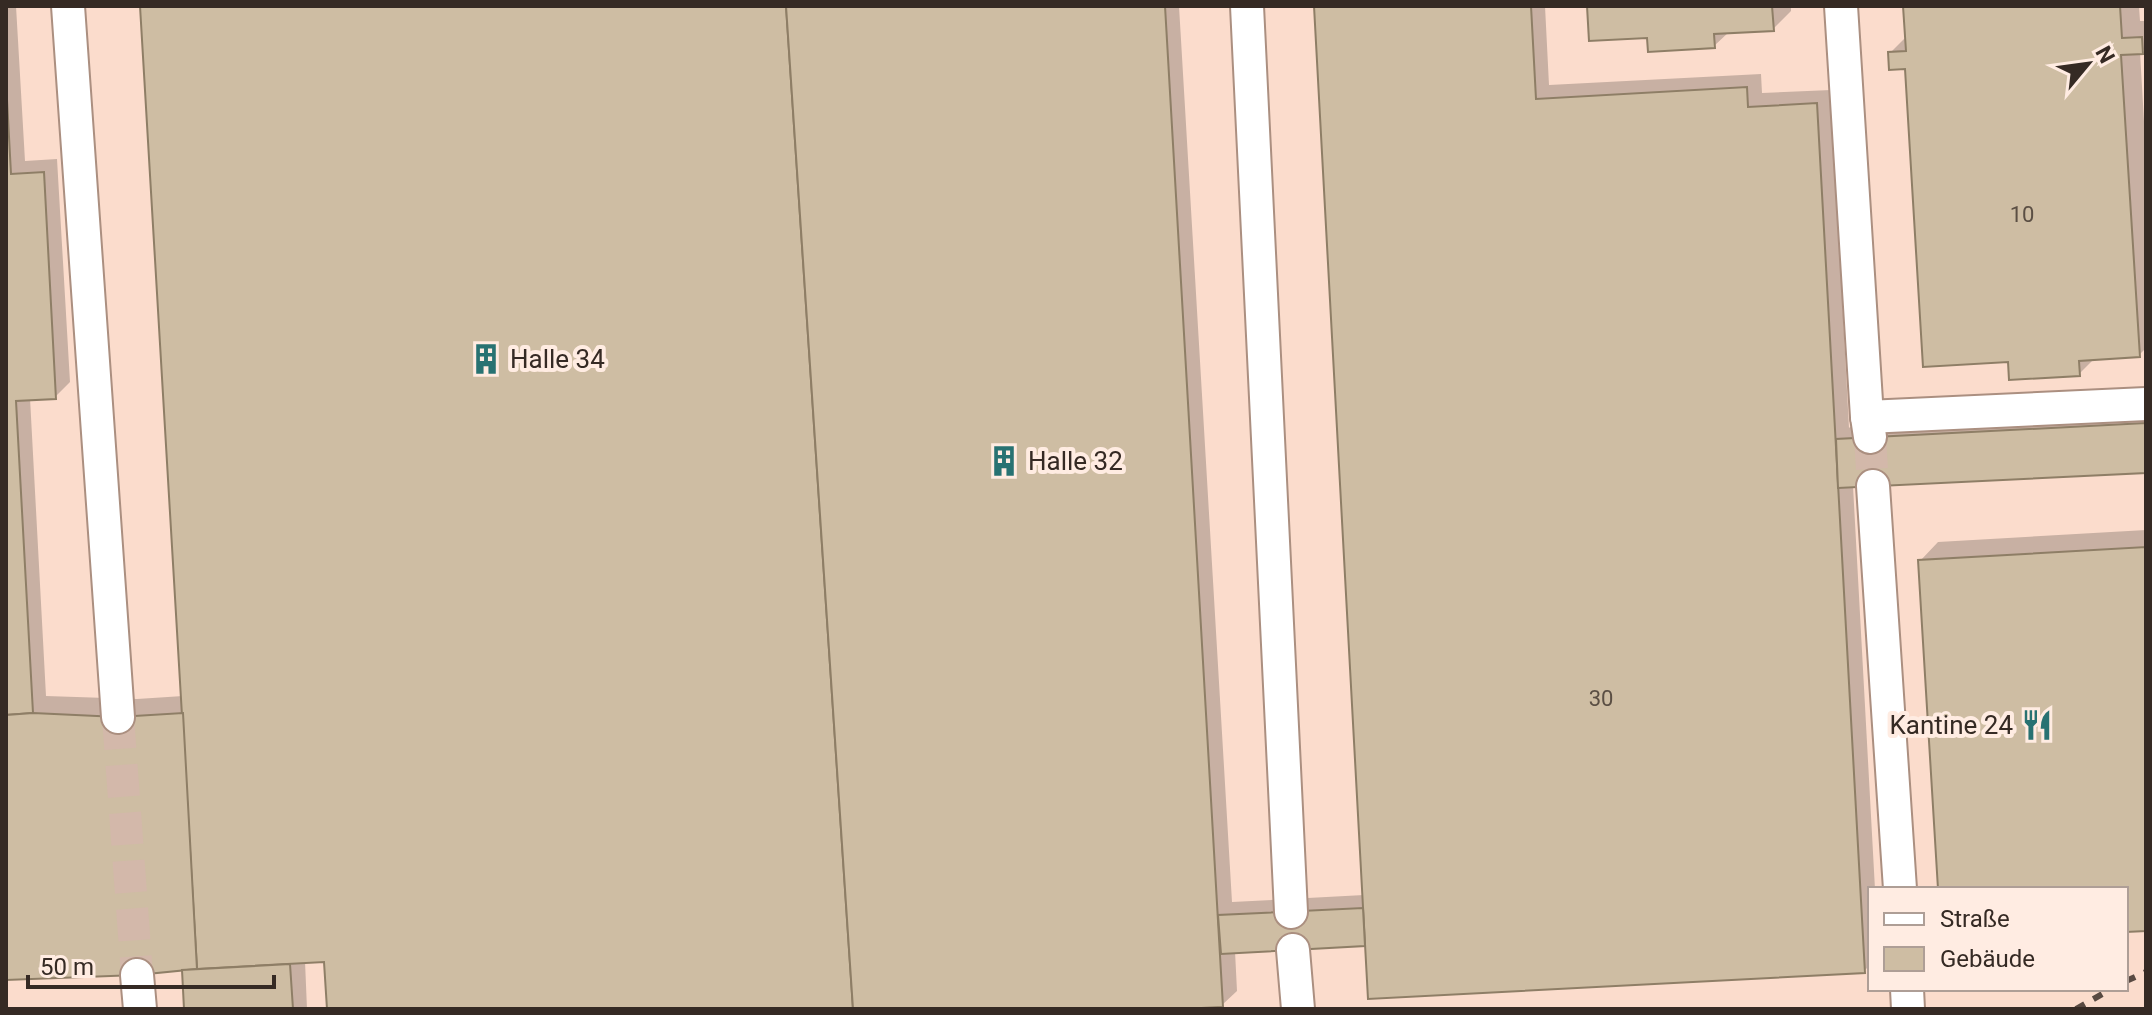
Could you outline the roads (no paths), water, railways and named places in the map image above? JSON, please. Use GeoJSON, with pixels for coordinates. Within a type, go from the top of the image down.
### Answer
{"type":"FeatureCollection","features":[{"type":"Feature","properties":{"kind":"street"},"geometry":{"type":"LineString","coordinates":[[68,6],[118,717]]}},
{"type":"Feature","properties":{"kind":"street"},"geometry":{"type":"LineString","coordinates":[[1247,6],[1291,912]]}},
{"type":"Feature","properties":{"kind":"street"},"geometry":{"type":"LineString","coordinates":[[1841,6],[1869,427],[2146,404]]}},
{"type":"Feature","properties":{"kind":"street"},"geometry":{"type":"LineString","coordinates":[[1873,486],[1900,887]]}},
{"type":"Feature","properties":{"kind":"street"},"geometry":{"type":"LineString","coordinates":[[1293,950],[1298,1009]]}},
{"type":"Feature","properties":{"kind":"street"},"geometry":{"type":"LineString","coordinates":[[137,975],[140,1009]]}},
{"type":"Feature","properties":{"kind":"tunnel"},"geometry":{"type":"LineString","coordinates":[[1870,437],[1873,486]]}},
{"type":"Feature","properties":{"kind":"tunnel"},"geometry":{"type":"LineString","coordinates":[[118,717],[137,975]]}},
{"type":"Feature","properties":{"kind":"railway"},"geometry":{"type":"LineString","coordinates":[[2128,980],[2146,972]]}},
{"type":"Feature","properties":{"kind":"railway"},"geometry":{"type":"LineString","coordinates":[[2076,1009],[2108,991]]}},
{"type":"Feature","properties":{"kind":"place","name":"Halle 34"},"geometry":{"type":"Point","coordinates":[486,359]}},
{"type":"Feature","properties":{"kind":"place","name":"Halle 32"},"geometry":{"type":"Point","coordinates":[1004,461]}},
{"type":"Feature","properties":{"kind":"place","name":"Kantine 24"},"geometry":{"type":"Point","coordinates":[2037,725]}}]}
